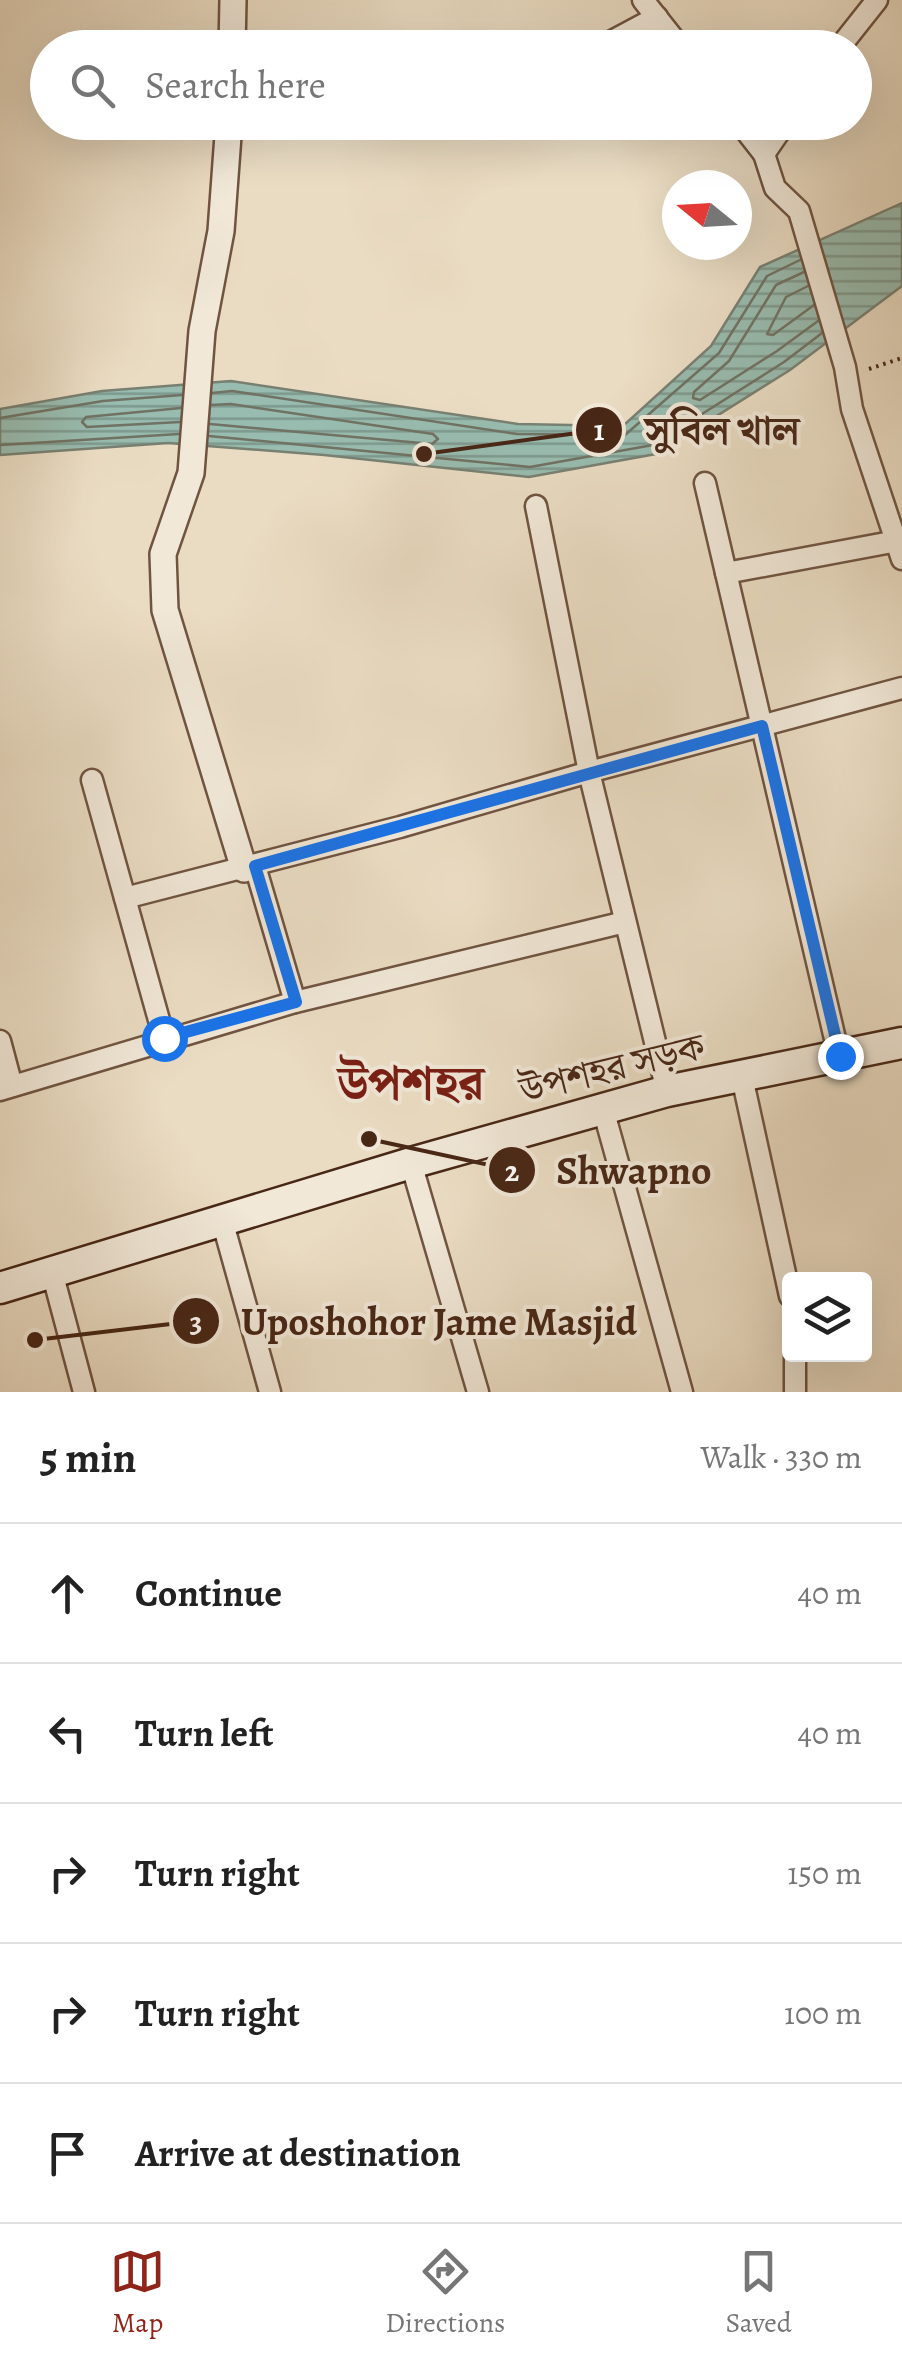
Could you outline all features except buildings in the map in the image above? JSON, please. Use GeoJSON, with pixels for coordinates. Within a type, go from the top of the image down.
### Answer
{"type":"FeatureCollection","features":[{"type":"Feature","properties":{"kind":"main road","name":"উপশহর সড়ক"},"geometry":{"type":"LineString","coordinates":[[0,1288],[604,1109],[667,1092],[902,1044]]}},
{"type":"Feature","properties":{"kind":"street"},"geometry":{"type":"LineString","coordinates":[[232,30],[233,0]]}},
{"type":"Feature","properties":{"kind":"street"},"geometry":{"type":"LineString","coordinates":[[642,0],[668,30]]}},
{"type":"Feature","properties":{"kind":"street"},"geometry":{"type":"LineString","coordinates":[[854,30],[878,0]]}},
{"type":"Feature","properties":{"kind":"street"},"geometry":{"type":"LineString","coordinates":[[633,30],[658,17]]}},
{"type":"Feature","properties":{"kind":"street"},"geometry":{"type":"LineString","coordinates":[[228,140],[220,231],[202,331],[191,473],[163,554],[165,610],[296,1002]]}},
{"type":"Feature","properties":{"kind":"street"},"geometry":{"type":"LineString","coordinates":[[726,573],[900,546],[852,409],[856,369],[799,212],[776,188],[764,154],[753,140]]}},
{"type":"Feature","properties":{"kind":"street"},"geometry":{"type":"LineString","coordinates":[[764,154],[774,140]]}},
{"type":"Feature","properties":{"kind":"street"},"geometry":{"type":"LineString","coordinates":[[704,483],[840,1056]]}},
{"type":"Feature","properties":{"kind":"street"},"geometry":{"type":"LineString","coordinates":[[536,506],[589,772],[667,1092]]}},
{"type":"Feature","properties":{"kind":"street"},"geometry":{"type":"LineString","coordinates":[[125,898],[250,868],[902,688]]}},
{"type":"Feature","properties":{"kind":"street"},"geometry":{"type":"LineString","coordinates":[[92,780],[164,1038]]}},
{"type":"Feature","properties":{"kind":"street"},"geometry":{"type":"LineString","coordinates":[[0,1042],[6,1088],[164,1038],[296,1002],[625,922]]}},
{"type":"Feature","properties":{"kind":"street"},"geometry":{"type":"LineString","coordinates":[[742,1077],[785,1272]]}},
{"type":"Feature","properties":{"kind":"street"},"geometry":{"type":"LineString","coordinates":[[604,1109],[682,1392]]}},
{"type":"Feature","properties":{"kind":"street"},"geometry":{"type":"LineString","coordinates":[[412,1163],[478,1392]]}},
{"type":"Feature","properties":{"kind":"street"},"geometry":{"type":"LineString","coordinates":[[222,1220],[270,1392]]}},
{"type":"Feature","properties":{"kind":"street"},"geometry":{"type":"LineString","coordinates":[[52,1272],[84,1392]]}},
{"type":"Feature","properties":{"kind":"street"},"geometry":{"type":"LineString","coordinates":[[795,1362],[795,1392]]}},
{"type":"Feature","properties":{"kind":"path"},"geometry":{"type":"LineString","coordinates":[[856,369],[902,358]]}},
{"type":"Feature","properties":{"kind":"water"},"geometry":{"type":"Polygon","coordinates":[[[902,203],[902,286],[790,370],[656,454],[529,477],[168,443],[0,455],[0,409],[102,391],[231,381],[518,424],[623,426],[711,346],[760,267],[902,203]]]}},
{"type":"Feature","properties":{"kind":"place","name":"সুবিল খাল"},"geometry":{"type":"Point","coordinates":[424,454]}},
{"type":"Feature","properties":{"kind":"place","name":"Shwapno"},"geometry":{"type":"Point","coordinates":[369,1139]}},
{"type":"Feature","properties":{"kind":"place","name":"Uposhohor Jame Masjid"},"geometry":{"type":"Point","coordinates":[35,1340]}},
{"type":"Feature","properties":{"kind":"district","name":"উপশহর"},"geometry":{"type":"Point","coordinates":[411,1082]}},
{"type":"Feature","properties":{"kind":"route"},"geometry":{"type":"LineString","coordinates":[[164,1038],[296,1002],[255,866],[762,726],[840,1056]]}}]}
